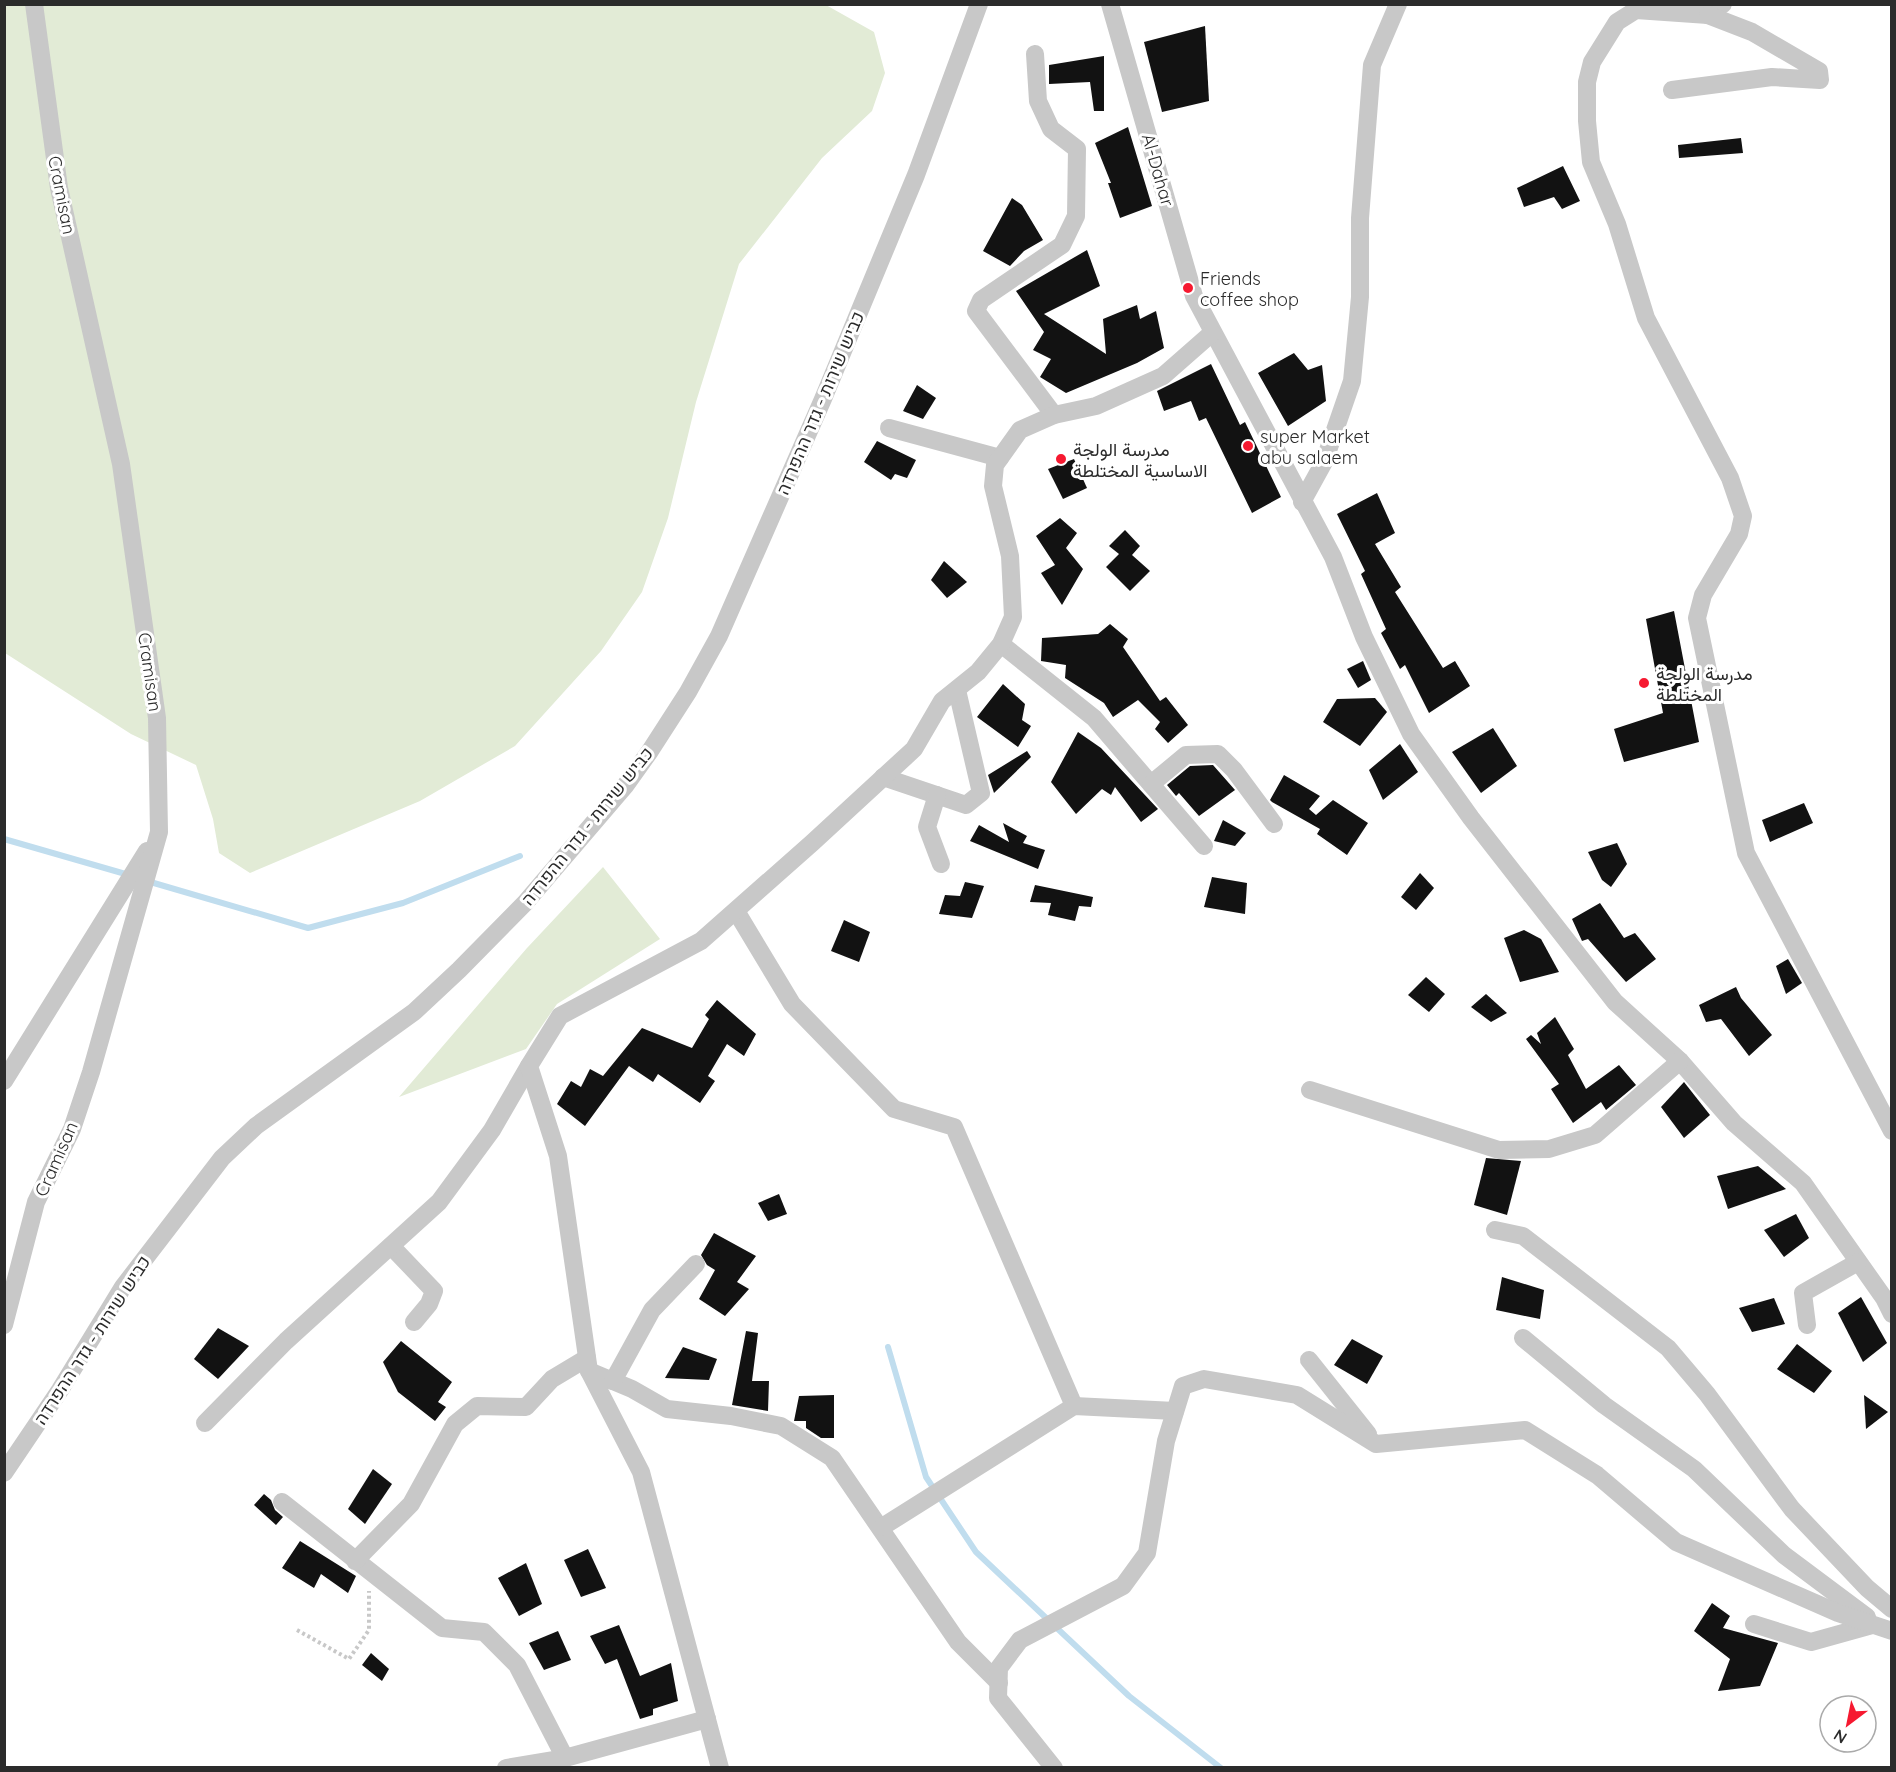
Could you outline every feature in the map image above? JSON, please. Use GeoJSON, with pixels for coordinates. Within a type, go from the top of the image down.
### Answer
{"type":"FeatureCollection","features":[{"type":"Feature","properties":{"kind":"street","name":"Cramisan"},"geometry":{"type":"LineString","coordinates":[[4,1325],[36,1202],[72,1129],[91,1072],[159,832],[157,718],[121,464],[58,188],[34,4]]}},
{"type":"Feature","properties":{"kind":"street","name":"כביש שירות - גדר ההפרדה"},"geometry":{"type":"LineString","coordinates":[[4,1473],[60,1390],[123,1287],[222,1158],[256,1126],[414,1011],[459,970],[525,903],[625,786],[650,751],[688,692],[719,636],[916,175],[979,4]]}},
{"type":"Feature","properties":{"kind":"street","name":"Al-Dahar"},"geometry":{"type":"LineString","coordinates":[[1110,4],[1194,296],[1334,557],[1364,637],[1412,734],[1485,836],[1615,1002],[1680,1061],[1734,1123],[1803,1184],[1858,1262],[1889,1301]]}},
{"type":"Feature","properties":{"kind":"street"},"geometry":{"type":"LineString","coordinates":[[1302,501],[1324,462],[1352,381],[1360,297],[1360,218],[1372,65],[1398,4]]}},
{"type":"Feature","properties":{"kind":"street"},"geometry":{"type":"LineString","coordinates":[[1708,15],[1723,4]]}},
{"type":"Feature","properties":{"kind":"street"},"geometry":{"type":"LineString","coordinates":[[1672,90],[1772,77],[1820,80],[1819,71],[1752,32],[1708,15],[1635,10],[1617,22],[1592,62],[1587,82],[1591,162],[1617,224],[1646,318],[1730,478],[1743,516],[1739,534],[1703,595],[1697,618],[1746,853],[1892,1131]]}},
{"type":"Feature","properties":{"kind":"street"},"geometry":{"type":"LineString","coordinates":[[1035,54],[1038,101],[1050,129],[1077,149],[1076,216],[1062,245],[981,300],[976,311],[1053,415]]}},
{"type":"Feature","properties":{"kind":"street"},"geometry":{"type":"LineString","coordinates":[[205,1423],[286,1341],[439,1202],[492,1130],[560,1016],[701,941],[914,749],[942,701],[978,672],[1001,644],[1013,617],[1010,556],[993,486],[995,465],[1020,430],[1053,415],[1096,406],[1163,376],[1212,333]]}},
{"type":"Feature","properties":{"kind":"street"},"geometry":{"type":"LineString","coordinates":[[889,428],[1000,458]]}},
{"type":"Feature","properties":{"kind":"street"},"geometry":{"type":"LineString","coordinates":[[1001,644],[1094,718],[1204,846]]}},
{"type":"Feature","properties":{"kind":"street"},"geometry":{"type":"LineString","coordinates":[[883,777],[966,805],[981,793],[957,690]]}},
{"type":"Feature","properties":{"kind":"street"},"geometry":{"type":"LineString","coordinates":[[1151,784],[1186,755],[1218,754],[1234,770],[1274,824]]}},
{"type":"Feature","properties":{"kind":"street"},"geometry":{"type":"LineString","coordinates":[[937,795],[927,827],[941,864]]}},
{"type":"Feature","properties":{"kind":"street"},"geometry":{"type":"LineString","coordinates":[[4,1081],[159,832]]}},
{"type":"Feature","properties":{"kind":"street"},"geometry":{"type":"LineString","coordinates":[[736,911],[792,1004],[894,1109],[954,1126],[1074,1406]]}},
{"type":"Feature","properties":{"kind":"street"},"geometry":{"type":"LineString","coordinates":[[1310,1090],[1499,1150],[1549,1149],[1595,1135],[1680,1061]]}},
{"type":"Feature","properties":{"kind":"street"},"geometry":{"type":"LineString","coordinates":[[529,1066],[558,1156],[588,1365],[641,1472],[720,1767]]}},
{"type":"Feature","properties":{"kind":"street"},"geometry":{"type":"LineString","coordinates":[[1495,1230],[1523,1236],[1668,1348],[1707,1394],[1792,1509],[1867,1588],[1892,1609]]}},
{"type":"Feature","properties":{"kind":"street"},"geometry":{"type":"LineString","coordinates":[[391,1246],[434,1291],[429,1304],[414,1322]]}},
{"type":"Feature","properties":{"kind":"street"},"geometry":{"type":"LineString","coordinates":[[1807,1325],[1803,1293],[1858,1262]]}},
{"type":"Feature","properties":{"kind":"street"},"geometry":{"type":"LineString","coordinates":[[613,1381],[652,1310],[696,1264]]}},
{"type":"Feature","properties":{"kind":"street"},"geometry":{"type":"LineString","coordinates":[[1523,1338],[1604,1405],[1694,1470],[1784,1555],[1881,1627]]}},
{"type":"Feature","properties":{"kind":"street"},"geometry":{"type":"LineString","coordinates":[[1309,1360],[1376,1444]]}},
{"type":"Feature","properties":{"kind":"street"},"geometry":{"type":"LineString","coordinates":[[588,1365],[613,1381],[667,1409],[730,1416],[781,1426],[832,1458],[882,1527],[958,1642],[999,1683]]}},
{"type":"Feature","properties":{"kind":"street"},"geometry":{"type":"LineString","coordinates":[[355,1561],[411,1504],[455,1424],[477,1406],[526,1407],[552,1378],[588,1365]]}},
{"type":"Feature","properties":{"kind":"street"},"geometry":{"type":"LineString","coordinates":[[1053,1767],[998,1698],[999,1668],[1020,1640],[1123,1586],[1147,1553],[1166,1441],[1183,1386],[1204,1378],[1298,1395],[1376,1444],[1525,1430],[1597,1475],[1676,1542],[1838,1613],[1881,1627]]}},
{"type":"Feature","properties":{"kind":"street"},"geometry":{"type":"LineString","coordinates":[[882,1527],[1074,1406],[1176,1411]]}},
{"type":"Feature","properties":{"kind":"street"},"geometry":{"type":"LineString","coordinates":[[282,1502],[442,1628],[484,1632],[518,1665],[565,1758]]}},
{"type":"Feature","properties":{"kind":"street"},"geometry":{"type":"LineString","coordinates":[[1754,1624],[1811,1642],[1881,1627]]}},
{"type":"Feature","properties":{"kind":"street"},"geometry":{"type":"LineString","coordinates":[[506,1767],[565,1758],[707,1719]]}},
{"type":"Feature","properties":{"kind":"path"},"geometry":{"type":"LineString","coordinates":[[297,1630],[349,1659],[369,1630],[367,1600],[373,1575]]}},
{"type":"Feature","properties":{"kind":"green space"},"geometry":{"type":"Polygon","coordinates":[[[4,5],[826,5],[874,32],[885,73],[872,111],[822,158],[739,264],[696,402],[668,518],[642,592],[601,651],[515,746],[420,801],[250,873],[219,853],[213,819],[196,765],[131,734],[5,653],[4,5]]]}},
{"type":"Feature","properties":{"kind":"green space"},"geometry":{"type":"Polygon","coordinates":[[[603,867],[660,939],[557,1004],[526,1049],[399,1097],[527,948],[603,867]]]}},
{"type":"Feature","properties":{"kind":"building"},"geometry":{"type":"Polygon","coordinates":[[[1205,26],[1209,101],[1162,112],[1144,42],[1205,26]]]}},
{"type":"Feature","properties":{"kind":"building"},"geometry":{"type":"Polygon","coordinates":[[[1104,56],[1104,111],[1094,111],[1090,82],[1049,84],[1049,65],[1104,56]]]}},
{"type":"Feature","properties":{"kind":"building"},"geometry":{"type":"Polygon","coordinates":[[[1128,127],[1152,206],[1120,218],[1108,183],[1111,183],[1095,143],[1128,127]]]}},
{"type":"Feature","properties":{"kind":"building"},"geometry":{"type":"Polygon","coordinates":[[[1741,138],[1743,153],[1679,158],[1678,145],[1741,138]]]}},
{"type":"Feature","properties":{"kind":"building"},"geometry":{"type":"Polygon","coordinates":[[[1563,166],[1580,201],[1562,209],[1554,197],[1524,207],[1517,188],[1563,166]]]}},
{"type":"Feature","properties":{"kind":"building"},"geometry":{"type":"Polygon","coordinates":[[[1012,198],[1022,205],[1043,240],[1024,251],[1010,266],[983,251],[1012,198]]]}},
{"type":"Feature","properties":{"kind":"building"},"geometry":{"type":"Polygon","coordinates":[[[1087,250],[1100,286],[1044,314],[1106,354],[1103,319],[1137,305],[1140,319],[1156,311],[1164,348],[1137,363],[1066,393],[1040,377],[1051,359],[1033,350],[1044,332],[1016,291],[1087,250]]]}},
{"type":"Feature","properties":{"kind":"building"},"geometry":{"type":"Polygon","coordinates":[[[1294,353],[1308,370],[1322,365],[1326,401],[1288,426],[1258,373],[1294,353]]]}},
{"type":"Feature","properties":{"kind":"building"},"geometry":{"type":"Polygon","coordinates":[[[1211,364],[1240,425],[1245,422],[1281,497],[1252,513],[1206,418],[1199,421],[1191,401],[1164,411],[1157,391],[1211,364]]]}},
{"type":"Feature","properties":{"kind":"building"},"geometry":{"type":"Polygon","coordinates":[[[917,385],[936,398],[923,419],[903,411],[917,385]]]}},
{"type":"Feature","properties":{"kind":"building"},"geometry":{"type":"Polygon","coordinates":[[[877,441],[916,460],[907,478],[895,474],[891,480],[864,462],[877,441]]]}},
{"type":"Feature","properties":{"kind":"building"},"geometry":{"type":"Polygon","coordinates":[[[1074,459],[1087,488],[1063,499],[1048,469],[1074,459]]]}},
{"type":"Feature","properties":{"kind":"building"},"geometry":{"type":"Polygon","coordinates":[[[1377,493],[1395,533],[1375,544],[1401,587],[1395,592],[1443,668],[1455,661],[1470,686],[1429,713],[1405,665],[1400,669],[1381,633],[1386,629],[1361,574],[1365,571],[1337,514],[1377,493]]]}},
{"type":"Feature","properties":{"kind":"building"},"geometry":{"type":"Polygon","coordinates":[[[1060,518],[1077,533],[1066,548],[1083,569],[1062,605],[1041,573],[1055,565],[1036,536],[1060,518]]]}},
{"type":"Feature","properties":{"kind":"building"},"geometry":{"type":"Polygon","coordinates":[[[1125,530],[1140,546],[1132,555],[1150,571],[1130,591],[1106,567],[1119,554],[1109,546],[1125,530]]]}},
{"type":"Feature","properties":{"kind":"building"},"geometry":{"type":"Polygon","coordinates":[[[944,561],[967,582],[947,598],[931,580],[944,561]]]}},
{"type":"Feature","properties":{"kind":"building"},"geometry":{"type":"Polygon","coordinates":[[[1674,611],[1699,742],[1624,762],[1614,729],[1663,713],[1646,619],[1674,611]]]}},
{"type":"Feature","properties":{"kind":"building"},"geometry":{"type":"Polygon","coordinates":[[[1110,624],[1128,639],[1123,647],[1160,701],[1166,697],[1188,725],[1168,743],[1155,729],[1160,722],[1138,700],[1113,717],[1104,703],[1065,678],[1066,665],[1041,661],[1042,638],[1098,634],[1110,624]]]}},
{"type":"Feature","properties":{"kind":"building"},"geometry":{"type":"Polygon","coordinates":[[[1363,661],[1371,680],[1358,688],[1347,669],[1363,661]]]}},
{"type":"Feature","properties":{"kind":"building"},"geometry":{"type":"Polygon","coordinates":[[[1003,684],[1025,704],[1022,720],[1031,726],[1018,747],[977,717],[1003,684]]]}},
{"type":"Feature","properties":{"kind":"building"},"geometry":{"type":"Polygon","coordinates":[[[1375,698],[1387,712],[1360,746],[1323,722],[1337,699],[1375,698]]]}},
{"type":"Feature","properties":{"kind":"building"},"geometry":{"type":"Polygon","coordinates":[[[1493,728],[1517,766],[1481,793],[1452,752],[1493,728]]]}},
{"type":"Feature","properties":{"kind":"building"},"geometry":{"type":"Polygon","coordinates":[[[1078,732],[1101,748],[1158,809],[1141,822],[1115,787],[1111,795],[1102,789],[1076,814],[1051,782],[1078,732]]]}},
{"type":"Feature","properties":{"kind":"building"},"geometry":{"type":"Polygon","coordinates":[[[1400,744],[1418,772],[1383,800],[1369,770],[1400,744]]]}},
{"type":"Feature","properties":{"kind":"building"},"geometry":{"type":"Polygon","coordinates":[[[1027,751],[1031,757],[994,793],[988,775],[1027,751]]]}},
{"type":"Feature","properties":{"kind":"building"},"geometry":{"type":"Polygon","coordinates":[[[1213,765],[1235,790],[1199,816],[1179,793],[1176,796],[1167,785],[1190,766],[1213,765]]]}},
{"type":"Feature","properties":{"kind":"building"},"geometry":{"type":"Polygon","coordinates":[[[1284,775],[1320,796],[1309,809],[1316,815],[1333,800],[1368,823],[1347,855],[1317,834],[1320,829],[1270,800],[1284,775]]]}},
{"type":"Feature","properties":{"kind":"building"},"geometry":{"type":"Polygon","coordinates":[[[1804,803],[1813,823],[1770,842],[1762,820],[1804,803]]]}},
{"type":"Feature","properties":{"kind":"building"},"geometry":{"type":"Polygon","coordinates":[[[1223,820],[1246,833],[1235,846],[1214,841],[1223,820]]]}},
{"type":"Feature","properties":{"kind":"building"},"geometry":{"type":"Polygon","coordinates":[[[1003,823],[1027,836],[1023,843],[1045,850],[1038,869],[970,841],[979,825],[1009,842],[1003,823]]]}},
{"type":"Feature","properties":{"kind":"building"},"geometry":{"type":"Polygon","coordinates":[[[1617,843],[1627,864],[1611,887],[1602,880],[1588,852],[1617,843]]]}},
{"type":"Feature","properties":{"kind":"building"},"geometry":{"type":"Polygon","coordinates":[[[1420,873],[1434,888],[1416,910],[1401,897],[1420,873]]]}},
{"type":"Feature","properties":{"kind":"building"},"geometry":{"type":"Polygon","coordinates":[[[1212,877],[1247,883],[1245,914],[1204,907],[1212,877]]]}},
{"type":"Feature","properties":{"kind":"building"},"geometry":{"type":"Polygon","coordinates":[[[965,882],[984,886],[972,918],[939,914],[945,895],[960,896],[965,882]]]}},
{"type":"Feature","properties":{"kind":"building"},"geometry":{"type":"Polygon","coordinates":[[[1035,885],[1093,897],[1091,907],[1079,906],[1075,921],[1048,915],[1051,903],[1030,902],[1035,885]]]}},
{"type":"Feature","properties":{"kind":"building"},"geometry":{"type":"Polygon","coordinates":[[[1600,903],[1624,938],[1635,933],[1656,959],[1626,982],[1588,939],[1582,941],[1572,919],[1600,903]]]}},
{"type":"Feature","properties":{"kind":"building"},"geometry":{"type":"Polygon","coordinates":[[[844,920],[870,932],[859,962],[831,951],[844,920]]]}},
{"type":"Feature","properties":{"kind":"building"},"geometry":{"type":"Polygon","coordinates":[[[1524,930],[1541,939],[1559,972],[1520,982],[1504,938],[1524,930]]]}},
{"type":"Feature","properties":{"kind":"building"},"geometry":{"type":"Polygon","coordinates":[[[1788,959],[1802,983],[1786,994],[1776,966],[1788,959]]]}},
{"type":"Feature","properties":{"kind":"building"},"geometry":{"type":"Polygon","coordinates":[[[1426,977],[1445,994],[1429,1012],[1408,995],[1426,977]]]}},
{"type":"Feature","properties":{"kind":"building"},"geometry":{"type":"Polygon","coordinates":[[[1736,987],[1741,998],[1772,1035],[1749,1056],[1721,1019],[1706,1022],[1699,1005],[1736,987]]]}},
{"type":"Feature","properties":{"kind":"building"},"geometry":{"type":"Polygon","coordinates":[[[1486,994],[1507,1013],[1491,1022],[1471,1007],[1486,994]]]}},
{"type":"Feature","properties":{"kind":"building"},"geometry":{"type":"Polygon","coordinates":[[[717,1000],[756,1034],[744,1056],[727,1044],[708,1076],[715,1081],[700,1103],[658,1074],[653,1082],[629,1066],[585,1126],[557,1104],[571,1081],[581,1087],[590,1069],[603,1076],[642,1028],[692,1048],[709,1019],[705,1015],[717,1000]]]}},
{"type":"Feature","properties":{"kind":"building"},"geometry":{"type":"Polygon","coordinates":[[[1555,1017],[1574,1049],[1568,1055],[1586,1089],[1619,1065],[1636,1085],[1606,1110],[1601,1102],[1573,1123],[1551,1089],[1559,1084],[1526,1039],[1531,1035],[1541,1044],[1537,1033],[1555,1017]]]}},
{"type":"Feature","properties":{"kind":"building"},"geometry":{"type":"Polygon","coordinates":[[[1684,1082],[1710,1115],[1684,1138],[1661,1107],[1684,1082]]]}},
{"type":"Feature","properties":{"kind":"building"},"geometry":{"type":"Polygon","coordinates":[[[1486,1158],[1521,1161],[1507,1215],[1474,1205],[1486,1158]]]}},
{"type":"Feature","properties":{"kind":"building"},"geometry":{"type":"Polygon","coordinates":[[[1758,1166],[1786,1189],[1728,1209],[1717,1176],[1758,1166]]]}},
{"type":"Feature","properties":{"kind":"building"},"geometry":{"type":"Polygon","coordinates":[[[779,1194],[787,1214],[768,1221],[758,1203],[779,1194]]]}},
{"type":"Feature","properties":{"kind":"building"},"geometry":{"type":"Polygon","coordinates":[[[1796,1214],[1809,1238],[1784,1257],[1764,1230],[1796,1214]]]}},
{"type":"Feature","properties":{"kind":"building"},"geometry":{"type":"Polygon","coordinates":[[[714,1233],[756,1256],[737,1282],[749,1289],[725,1316],[699,1299],[715,1270],[707,1265],[701,1255],[714,1233]]]}},
{"type":"Feature","properties":{"kind":"building"},"geometry":{"type":"Polygon","coordinates":[[[1502,1277],[1544,1290],[1540,1319],[1496,1310],[1502,1277]]]}},
{"type":"Feature","properties":{"kind":"building"},"geometry":{"type":"Polygon","coordinates":[[[1861,1297],[1887,1343],[1863,1362],[1838,1313],[1861,1297]]]}},
{"type":"Feature","properties":{"kind":"building"},"geometry":{"type":"Polygon","coordinates":[[[1774,1298],[1785,1324],[1752,1332],[1739,1308],[1774,1298]]]}},
{"type":"Feature","properties":{"kind":"building"},"geometry":{"type":"Polygon","coordinates":[[[218,1328],[249,1346],[218,1379],[194,1359],[218,1328]]]}},
{"type":"Feature","properties":{"kind":"building"},"geometry":{"type":"Polygon","coordinates":[[[746,1331],[758,1333],[752,1381],[769,1381],[768,1411],[732,1405],[746,1331]]]}},
{"type":"Feature","properties":{"kind":"building"},"geometry":{"type":"Polygon","coordinates":[[[1352,1339],[1383,1356],[1367,1384],[1334,1365],[1352,1339]]]}},
{"type":"Feature","properties":{"kind":"building"},"geometry":{"type":"Polygon","coordinates":[[[401,1341],[452,1382],[438,1402],[446,1407],[435,1421],[398,1392],[383,1362],[401,1341]]]}},
{"type":"Feature","properties":{"kind":"building"},"geometry":{"type":"Polygon","coordinates":[[[1797,1344],[1832,1371],[1814,1393],[1777,1369],[1797,1344]]]}},
{"type":"Feature","properties":{"kind":"building"},"geometry":{"type":"Polygon","coordinates":[[[683,1347],[717,1359],[709,1380],[665,1378],[683,1347]]]}},
{"type":"Feature","properties":{"kind":"building"},"geometry":{"type":"Polygon","coordinates":[[[834,1395],[834,1438],[821,1438],[806,1428],[806,1421],[794,1421],[799,1396],[834,1395]]]}},
{"type":"Feature","properties":{"kind":"building"},"geometry":{"type":"Polygon","coordinates":[[[1864,1395],[1888,1412],[1866,1429],[1864,1395]]]}},
{"type":"Feature","properties":{"kind":"building"},"geometry":{"type":"Polygon","coordinates":[[[373,1469],[392,1484],[365,1524],[348,1509],[373,1469]]]}},
{"type":"Feature","properties":{"kind":"building"},"geometry":{"type":"Polygon","coordinates":[[[264,1494],[283,1517],[276,1525],[254,1505],[264,1494]]]}},
{"type":"Feature","properties":{"kind":"building"},"geometry":{"type":"Polygon","coordinates":[[[300,1541],[356,1576],[348,1593],[321,1574],[314,1588],[282,1568],[300,1541]]]}},
{"type":"Feature","properties":{"kind":"building"},"geometry":{"type":"Polygon","coordinates":[[[588,1549],[606,1588],[581,1597],[564,1560],[588,1549]]]}},
{"type":"Feature","properties":{"kind":"building"},"geometry":{"type":"Polygon","coordinates":[[[526,1563],[542,1604],[519,1616],[498,1578],[526,1563]]]}},
{"type":"Feature","properties":{"kind":"building"},"geometry":{"type":"Polygon","coordinates":[[[1712,1603],[1730,1616],[1723,1628],[1778,1643],[1760,1686],[1718,1691],[1730,1659],[1694,1631],[1712,1603]]]}},
{"type":"Feature","properties":{"kind":"building"},"geometry":{"type":"Polygon","coordinates":[[[619,1625],[640,1676],[671,1663],[678,1701],[653,1709],[653,1715],[640,1719],[617,1659],[605,1664],[590,1636],[619,1625]]]}},
{"type":"Feature","properties":{"kind":"building"},"geometry":{"type":"Polygon","coordinates":[[[558,1631],[571,1660],[544,1670],[529,1643],[558,1631]]]}},
{"type":"Feature","properties":{"kind":"building"},"geometry":{"type":"Polygon","coordinates":[[[371,1653],[389,1669],[382,1681],[362,1665],[371,1653]]]}},
{"type":"Feature","properties":{"kind":"waterway"},"geometry":{"type":"LineString","coordinates":[[4,839],[129,875]]}},
{"type":"Feature","properties":{"kind":"waterway"},"geometry":{"type":"LineString","coordinates":[[147,881],[308,928],[403,903],[520,856]]}},
{"type":"Feature","properties":{"kind":"waterway"},"geometry":{"type":"LineString","coordinates":[[888,1347],[926,1477],[976,1552],[1129,1696],[1221,1768]]}},
{"type":"Feature","properties":{"kind":"place","name":"Friends coffee shop"},"geometry":{"type":"Point","coordinates":[1188,288]}},
{"type":"Feature","properties":{"kind":"place","name":"super Market abu salaem"},"geometry":{"type":"Point","coordinates":[1248,446]}},
{"type":"Feature","properties":{"kind":"place","name":"مدرسة الولجة الاساسية المختلطة"},"geometry":{"type":"Point","coordinates":[1061,459]}},
{"type":"Feature","properties":{"kind":"place","name":"مدرسة الولجة المختلطة"},"geometry":{"type":"Point","coordinates":[1644,683]}}]}
